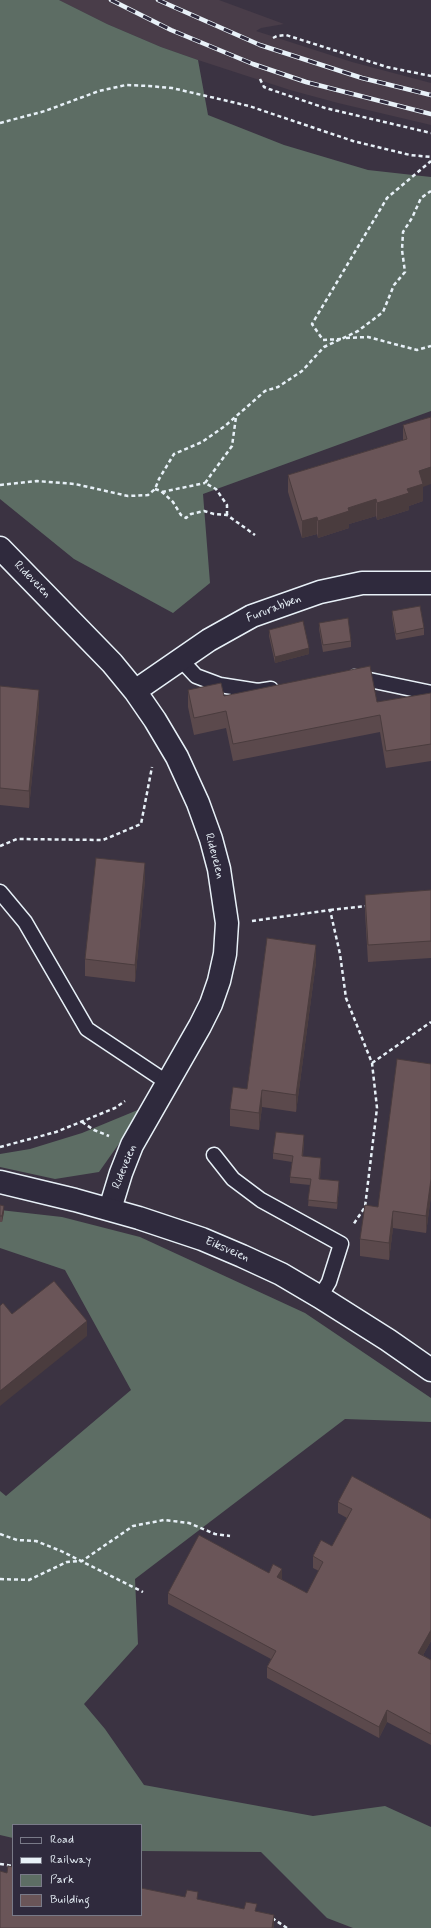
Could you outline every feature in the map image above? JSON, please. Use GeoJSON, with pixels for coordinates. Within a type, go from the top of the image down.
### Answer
{"type":"FeatureCollection","features":[{"type":"Feature","properties":{"kind":"street","name":"Rideveien"},"geometry":{"type":"LineString","coordinates":[[0,548],[95,645],[135,691],[155,720],[177,756],[198,803],[211,839],[219,869],[227,923],[225,954],[219,981],[211,1004],[161,1078],[121,1173],[110,1209]]}},
{"type":"Feature","properties":{"kind":"street","name":"Fururabben"},"geometry":{"type":"LineString","coordinates":[[135,691],[209,640],[252,616],[320,592],[362,583],[431,583]]}},
{"type":"Feature","properties":{"kind":"street","name":"Eiksveien"},"geometry":{"type":"LineString","coordinates":[[0,1182],[110,1209],[202,1239],[281,1274],[388,1340],[431,1370]]}},
{"type":"Feature","properties":{"kind":"lane"},"geometry":{"type":"LineString","coordinates":[[181,660],[196,676],[220,685],[258,691],[281,687]]}},
{"type":"Feature","properties":{"kind":"lane"},"geometry":{"type":"LineString","coordinates":[[340,678],[354,677],[431,693]]}},
{"type":"Feature","properties":{"kind":"lane"},"geometry":{"type":"LineString","coordinates":[[0,892],[25,922],[86,1029],[161,1078]]}},
{"type":"Feature","properties":{"kind":"lane"},"geometry":{"type":"LineString","coordinates":[[214,1155],[233,1179],[261,1200],[341,1244],[329,1282],[320,1297]]}},
{"type":"Feature","properties":{"kind":"path"},"geometry":{"type":"LineString","coordinates":[[273,38],[286,35],[387,67],[431,76]]}},
{"type":"Feature","properties":{"kind":"path"},"geometry":{"type":"LineString","coordinates":[[260,79],[264,87],[325,108],[431,133]]}},
{"type":"Feature","properties":{"kind":"path"},"geometry":{"type":"LineString","coordinates":[[0,123],[44,111],[99,91],[126,86],[149,86],[172,88],[249,106],[353,141],[410,155],[431,157]]}},
{"type":"Feature","properties":{"kind":"path"},"geometry":{"type":"LineString","coordinates":[[431,161],[387,198],[312,324],[323,340],[368,337],[417,350],[431,346]]}},
{"type":"Feature","properties":{"kind":"path"},"geometry":{"type":"LineString","coordinates":[[0,485],[37,481],[68,484],[128,496],[148,495],[155,489],[159,479],[174,454],[202,442],[265,391],[278,387],[302,371],[324,346],[358,331],[383,312],[394,286],[405,272],[402,250],[403,232],[412,218],[421,198],[431,191]]}},
{"type":"Feature","properties":{"kind":"path"},"geometry":{"type":"LineString","coordinates":[[205,483],[232,446],[236,416]]}},
{"type":"Feature","properties":{"kind":"path"},"geometry":{"type":"LineString","coordinates":[[162,492],[205,483],[216,489],[227,505],[227,515]]}},
{"type":"Feature","properties":{"kind":"path"},"geometry":{"type":"LineString","coordinates":[[155,489],[162,492],[173,502],[181,515],[186,518],[191,514],[204,510],[214,514],[227,515],[255,535]]}},
{"type":"Feature","properties":{"kind":"path"},"geometry":{"type":"LineString","coordinates":[[0,846],[17,839],[103,840],[141,824],[152,767],[150,759]]}},
{"type":"Feature","properties":{"kind":"path"},"geometry":{"type":"LineString","coordinates":[[227,923],[369,905]]}},
{"type":"Feature","properties":{"kind":"path"},"geometry":{"type":"LineString","coordinates":[[330,910],[340,954],[346,998],[372,1063],[376,1108],[365,1207],[341,1244]]}},
{"type":"Feature","properties":{"kind":"path"},"geometry":{"type":"LineString","coordinates":[[372,1063],[431,1022]]}},
{"type":"Feature","properties":{"kind":"path"},"geometry":{"type":"LineString","coordinates":[[0,1147],[56,1132],[115,1108],[161,1078]]}},
{"type":"Feature","properties":{"kind":"path"},"geometry":{"type":"LineString","coordinates":[[82,1122],[94,1130],[116,1139]]}},
{"type":"Feature","properties":{"kind":"path"},"geometry":{"type":"LineString","coordinates":[[0,1579],[29,1580],[67,1562],[82,1561],[133,1526],[164,1520],[189,1523],[214,1534],[230,1536]]}},
{"type":"Feature","properties":{"kind":"path"},"geometry":{"type":"LineString","coordinates":[[0,1534],[17,1540],[36,1541],[61,1551],[143,1592]]}},
{"type":"Feature","properties":{"kind":"path"},"geometry":{"type":"LineString","coordinates":[[0,1864],[12,1866]]}},
{"type":"Feature","properties":{"kind":"path"},"geometry":{"type":"LineString","coordinates":[[269,1916],[287,1928]]}},
{"type":"Feature","properties":{"kind":"shaded area"},"geometry":{"type":"Polygon","coordinates":[[[59,0],[219,0],[284,24],[261,28],[256,31],[352,62],[431,83],[431,125],[290,90],[198,60],[161,47],[107,24],[59,0]]]}},
{"type":"Feature","properties":{"kind":"green space"},"geometry":{"type":"Polygon","coordinates":[[[0,0],[59,0],[107,24],[161,47],[198,60],[208,115],[284,145],[368,170],[431,177],[431,411],[203,494],[210,583],[173,613],[74,559],[0,499],[0,0]]]}},
{"type":"Feature","properties":{"kind":"green space"},"geometry":{"type":"Polygon","coordinates":[[[145,1107],[99,1172],[55,1179],[0,1167],[0,1154],[30,1149],[82,1133],[145,1107]]]}},
{"type":"Feature","properties":{"kind":"green space"},"geometry":{"type":"Polygon","coordinates":[[[0,1210],[62,1217],[140,1237],[305,1313],[431,1398],[431,1422],[345,1419],[135,1579],[138,1644],[84,1704],[105,1729],[144,1785],[313,1816],[385,1806],[431,1827],[431,1928],[353,1928],[327,1918],[261,1852],[142,1851],[142,1824],[12,1824],[12,1838],[0,1835],[0,1491],[6,1496],[131,1390],[65,1270],[0,1248],[0,1210]]]}},
{"type":"Feature","properties":{"kind":"building"},"geometry":{"type":"Polygon","coordinates":[[[431,417],[431,467],[419,471],[423,484],[407,489],[409,493],[377,503],[376,499],[348,508],[349,511],[318,521],[317,517],[302,521],[288,475],[407,439],[403,425],[431,417]]]}},
{"type":"Feature","properties":{"kind":"building"},"geometry":{"type":"Polygon","coordinates":[[[420,606],[424,628],[396,634],[392,611],[420,606]]]}},
{"type":"Feature","properties":{"kind":"building"},"geometry":{"type":"Polygon","coordinates":[[[348,618],[351,641],[323,645],[319,623],[348,618]]]}},
{"type":"Feature","properties":{"kind":"building"},"geometry":{"type":"Polygon","coordinates":[[[303,621],[309,648],[275,657],[269,630],[303,621]]]}},
{"type":"Feature","properties":{"kind":"building"},"geometry":{"type":"Polygon","coordinates":[[[370,666],[377,702],[431,693],[431,744],[386,751],[380,715],[233,744],[226,711],[194,718],[188,690],[221,683],[224,696],[370,666]]]}},
{"type":"Feature","properties":{"kind":"building"},"geometry":{"type":"Polygon","coordinates":[[[0,686],[39,690],[29,791],[0,788],[0,686]]]}},
{"type":"Feature","properties":{"kind":"building"},"geometry":{"type":"Polygon","coordinates":[[[96,858],[145,863],[135,965],[85,959],[96,858]]]}},
{"type":"Feature","properties":{"kind":"building"},"geometry":{"type":"Polygon","coordinates":[[[431,890],[431,941],[368,945],[365,895],[431,890]]]}},
{"type":"Feature","properties":{"kind":"building"},"geometry":{"type":"Polygon","coordinates":[[[267,938],[316,945],[296,1095],[262,1090],[259,1113],[230,1109],[233,1087],[247,1089],[267,938]]]}},
{"type":"Feature","properties":{"kind":"building"},"geometry":{"type":"Polygon","coordinates":[[[397,1059],[431,1064],[431,1179],[426,1216],[393,1211],[389,1243],[360,1239],[365,1205],[378,1207],[397,1059]]]}},
{"type":"Feature","properties":{"kind":"building"},"geometry":{"type":"Polygon","coordinates":[[[276,1132],[304,1135],[302,1156],[321,1158],[319,1179],[339,1181],[337,1203],[308,1200],[311,1179],[290,1177],[293,1156],[273,1153],[276,1132]]]}},
{"type":"Feature","properties":{"kind":"building"},"geometry":{"type":"Polygon","coordinates":[[[0,1205],[4,1206],[2,1216],[0,1216],[0,1205]]]}},
{"type":"Feature","properties":{"kind":"building"},"geometry":{"type":"Polygon","coordinates":[[[54,1281],[87,1321],[0,1391],[0,1306],[3,1303],[12,1314],[54,1281]]]}},
{"type":"Feature","properties":{"kind":"building"},"geometry":{"type":"Polygon","coordinates":[[[352,1476],[431,1519],[431,1630],[418,1653],[431,1660],[431,1734],[387,1710],[379,1727],[267,1667],[276,1651],[168,1593],[199,1535],[269,1573],[273,1564],[282,1569],[277,1577],[307,1593],[323,1562],[313,1556],[321,1540],[332,1546],[352,1509],[338,1502],[352,1476]]]}},
{"type":"Feature","properties":{"kind":"building"},"geometry":{"type":"Polygon","coordinates":[[[8,1866],[12,1867],[12,1916],[142,1916],[142,1888],[185,1897],[187,1890],[198,1892],[197,1899],[244,1909],[246,1902],[257,1904],[255,1911],[274,1915],[272,1928],[0,1928],[0,1871],[7,1873],[8,1866]]]}},
{"type":"Feature","properties":{"kind":"railway"},"geometry":{"type":"LineString","coordinates":[[111,0],[171,30],[253,64],[306,82],[431,114]]}},
{"type":"Feature","properties":{"kind":"railway"},"geometry":{"type":"LineString","coordinates":[[158,0],[260,45],[362,78],[431,95]]}}]}
